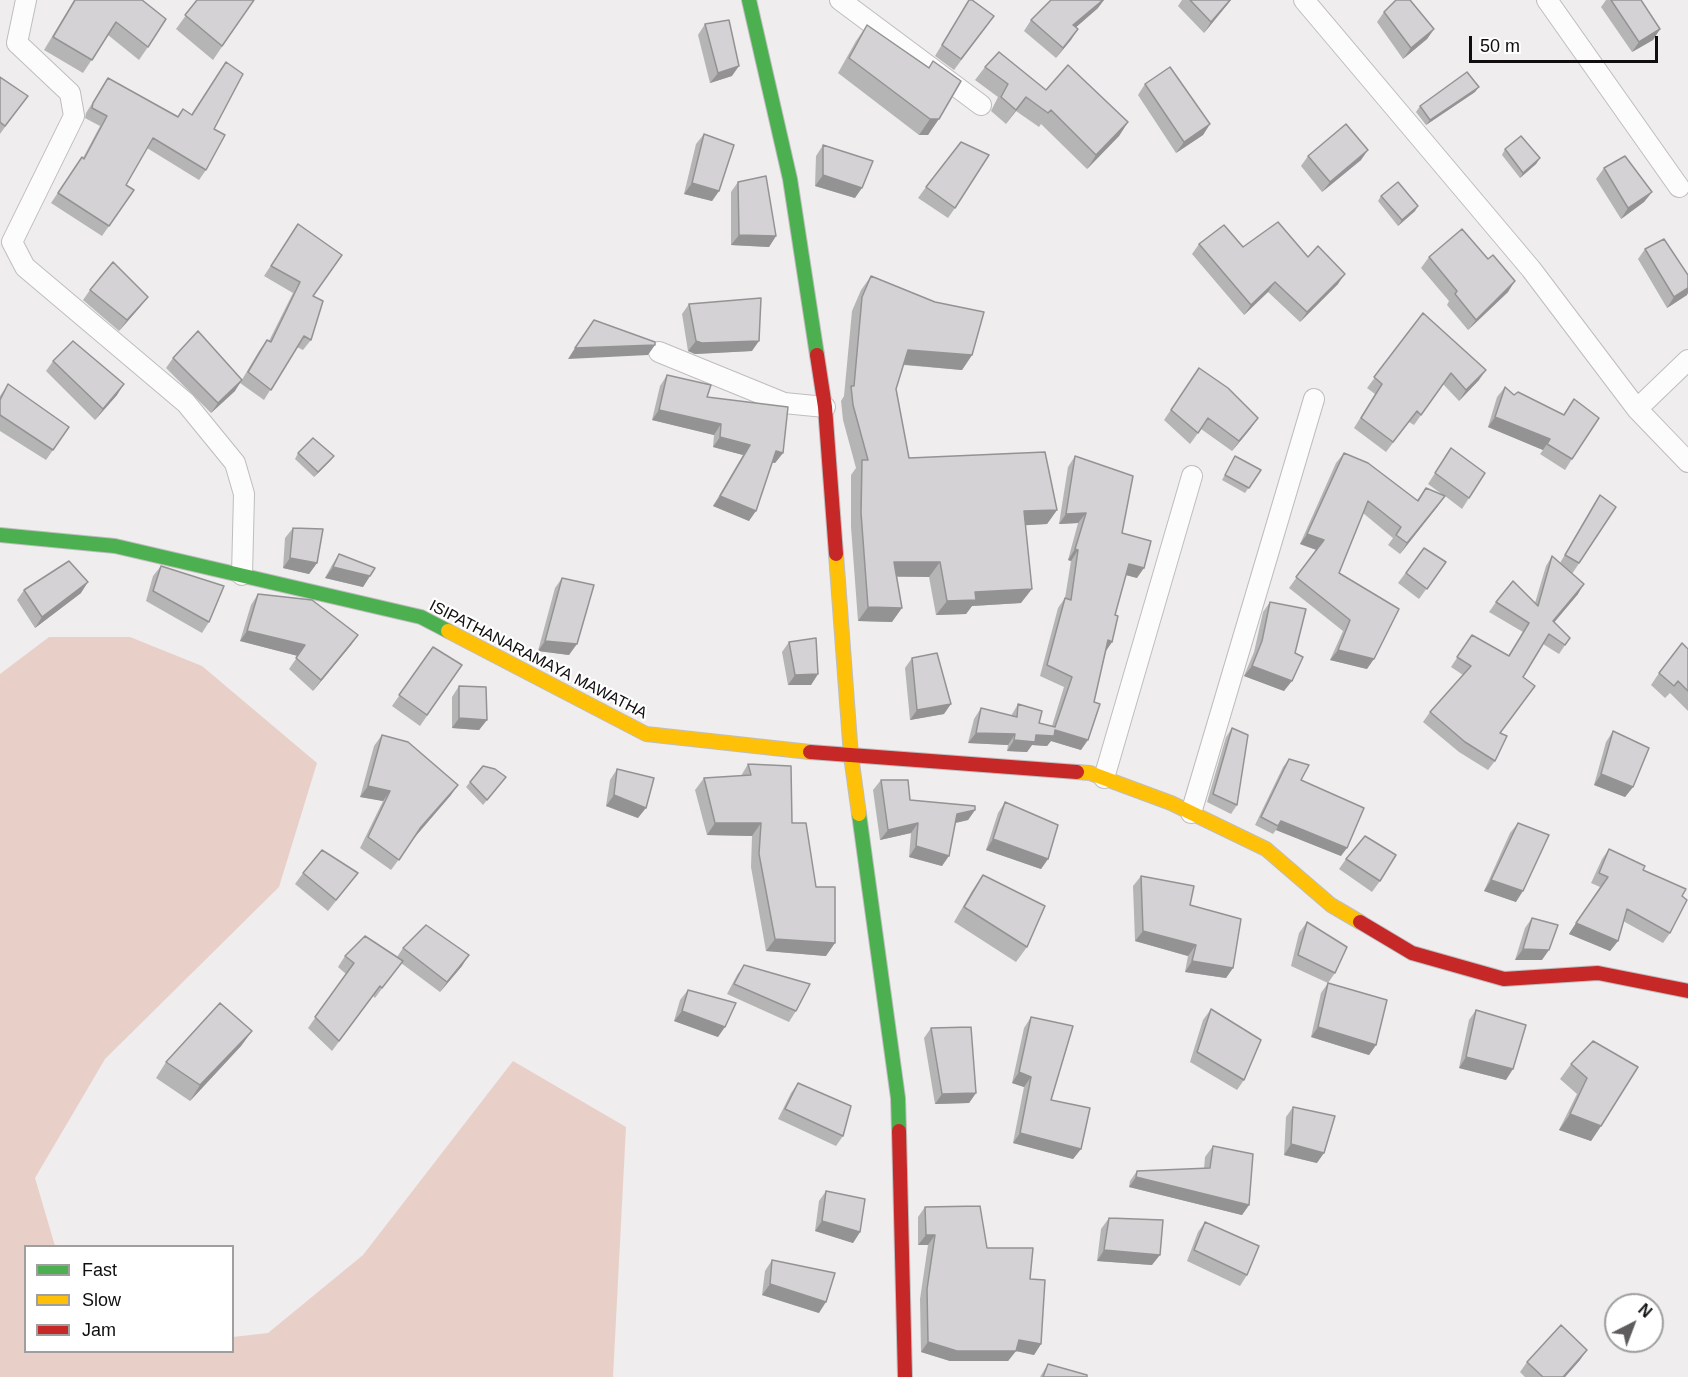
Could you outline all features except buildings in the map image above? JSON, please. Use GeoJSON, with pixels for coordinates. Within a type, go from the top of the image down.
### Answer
{"type":"FeatureCollection","features":[{"type":"Feature","properties":{"kind":"street"},"geometry":{"type":"LineString","coordinates":[[26,0],[17,43],[70,93],[74,117],[12,242],[25,267],[186,403],[235,463],[244,494],[242,575]]}},
{"type":"Feature","properties":{"kind":"street"},"geometry":{"type":"LineString","coordinates":[[749,0],[790,178],[825,407],[851,756],[898,1098],[905,1377]]}},
{"type":"Feature","properties":{"kind":"street"},"geometry":{"type":"LineString","coordinates":[[840,0],[981,105]]}},
{"type":"Feature","properties":{"kind":"street"},"geometry":{"type":"LineString","coordinates":[[1304,0],[1531,269],[1636,409],[1688,462]]}},
{"type":"Feature","properties":{"kind":"street"},"geometry":{"type":"LineString","coordinates":[[1547,0],[1679,187]]}},
{"type":"Feature","properties":{"kind":"street"},"geometry":{"type":"LineString","coordinates":[[659,352],[784,403],[825,407]]}},
{"type":"Feature","properties":{"kind":"street"},"geometry":{"type":"LineString","coordinates":[[1636,409],[1688,360]]}},
{"type":"Feature","properties":{"kind":"street"},"geometry":{"type":"LineString","coordinates":[[1191,813],[1314,399]]}},
{"type":"Feature","properties":{"kind":"street"},"geometry":{"type":"LineString","coordinates":[[1104,778],[1192,476]]}},
{"type":"Feature","properties":{"kind":"street","name":"ISIPATHANARAMAYA MAWATHA"},"geometry":{"type":"LineString","coordinates":[[0,535],[115,546],[421,617],[646,734],[851,756],[1090,773],[1191,813],[1266,849],[1331,905],[1412,953],[1504,979],[1598,973],[1688,991]]}},
{"type":"Feature","properties":{"kind":"shaded area"},"geometry":{"type":"Polygon","coordinates":[[[49,637],[130,637],[202,666],[317,763],[279,887],[105,1059],[35,1178],[55,1245],[24,1245],[24,1353],[234,1353],[234,1337],[268,1333],[363,1255],[513,1061],[626,1127],[613,1377],[0,1377],[0,674],[49,637]]]}},
{"type":"Feature","properties":{"kind":"traffic: fast"},"geometry":{"type":"LineString","coordinates":[[749,0],[790,179],[817,355]]}},
{"type":"Feature","properties":{"kind":"traffic: fast"},"geometry":{"type":"LineString","coordinates":[[0,535],[115,546],[421,617],[448,631]]}},
{"type":"Feature","properties":{"kind":"traffic: fast"},"geometry":{"type":"LineString","coordinates":[[859,814],[898,1098],[899,1131]]}},
{"type":"Feature","properties":{"kind":"traffic: slow"},"geometry":{"type":"LineString","coordinates":[[836,554],[851,756],[859,814]]}},
{"type":"Feature","properties":{"kind":"traffic: slow"},"geometry":{"type":"LineString","coordinates":[[448,631],[646,734],[810,752]]}},
{"type":"Feature","properties":{"kind":"traffic: slow"},"geometry":{"type":"LineString","coordinates":[[1077,772],[1090,773],[1171,803],[1266,849],[1331,905],[1360,922]]}},
{"type":"Feature","properties":{"kind":"traffic: jam"},"geometry":{"type":"LineString","coordinates":[[817,355],[825,407],[836,554]]}},
{"type":"Feature","properties":{"kind":"traffic: jam"},"geometry":{"type":"LineString","coordinates":[[810,752],[1077,772]]}},
{"type":"Feature","properties":{"kind":"traffic: jam"},"geometry":{"type":"LineString","coordinates":[[1360,922],[1412,953],[1504,979],[1598,973],[1688,991]]}},
{"type":"Feature","properties":{"kind":"traffic: jam"},"geometry":{"type":"LineString","coordinates":[[899,1131],[905,1377]]}}]}
